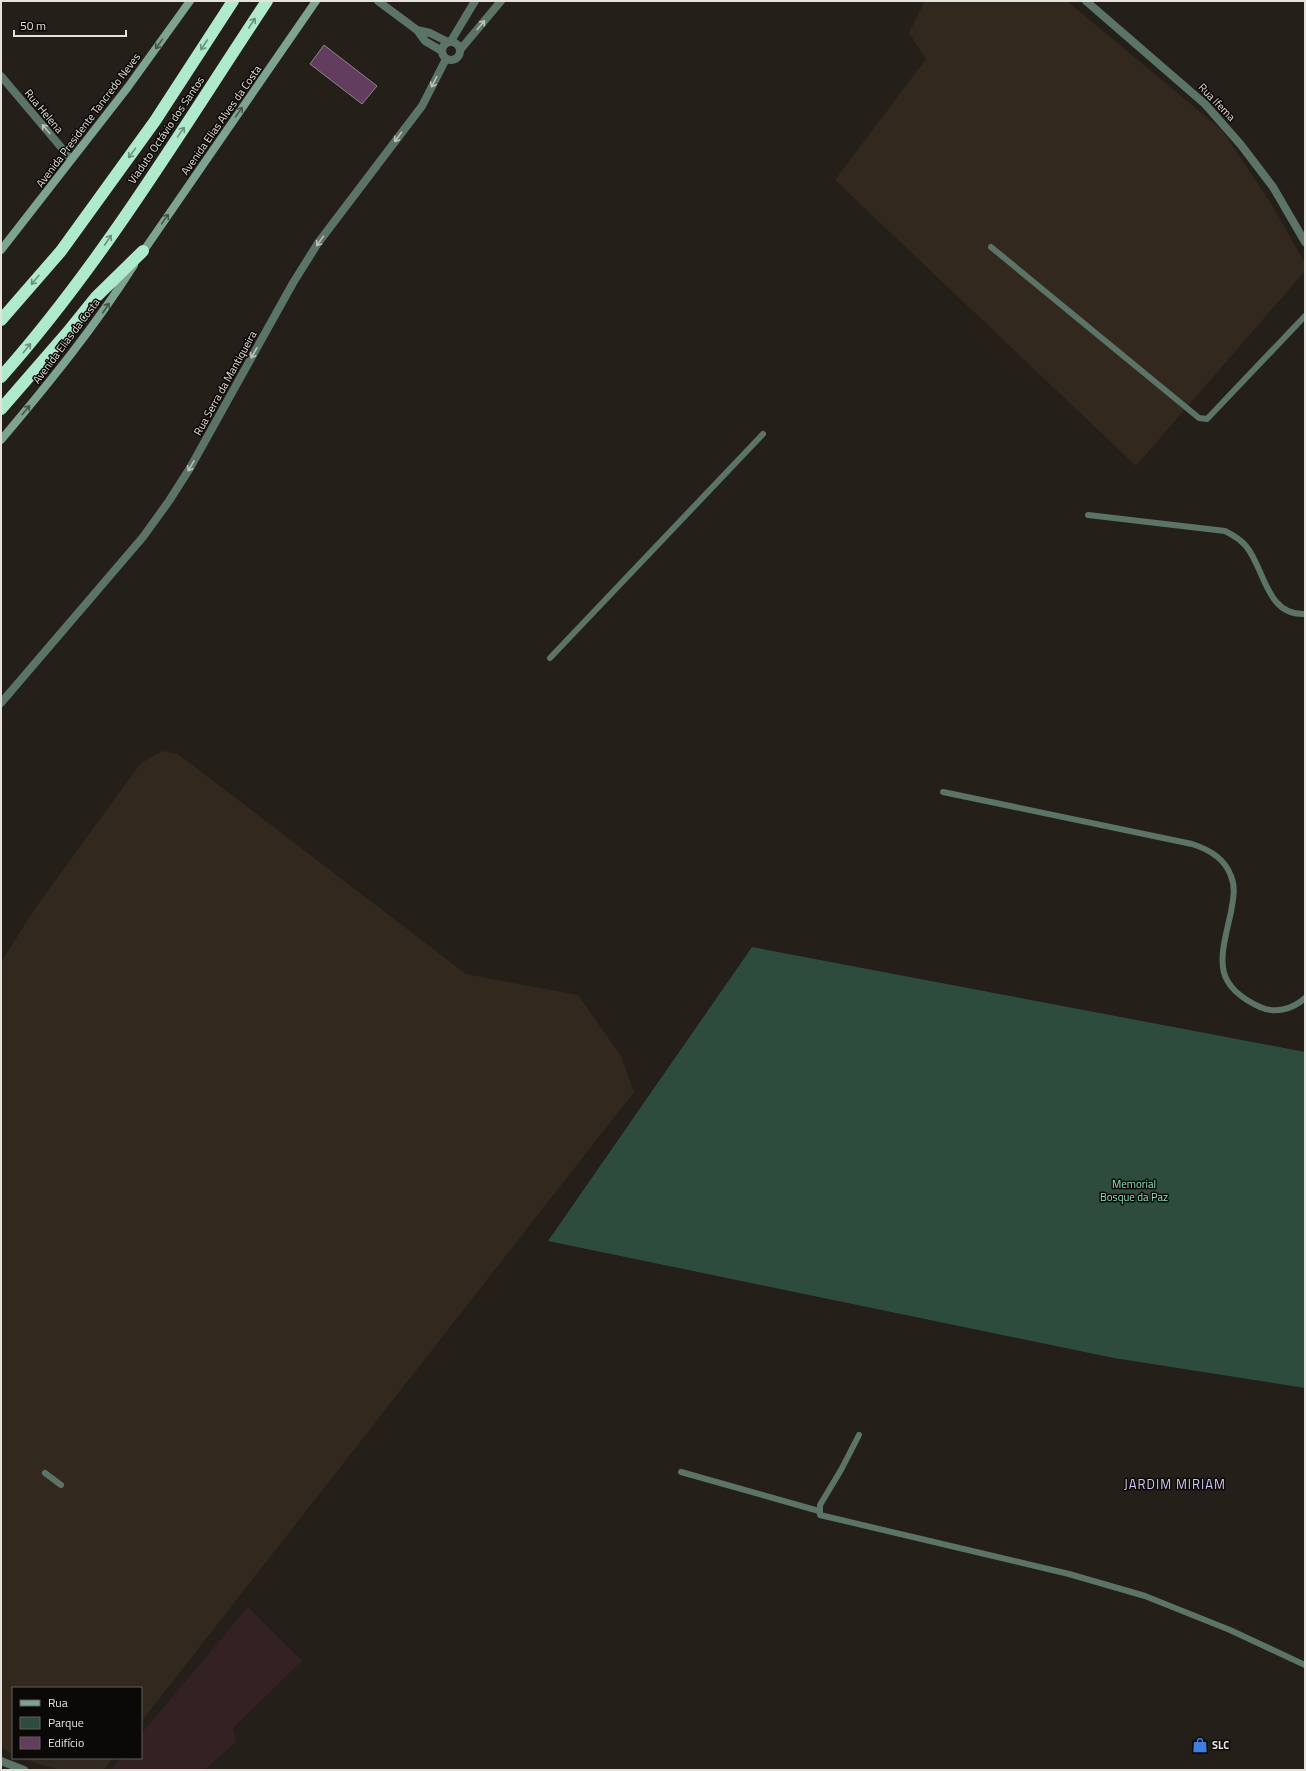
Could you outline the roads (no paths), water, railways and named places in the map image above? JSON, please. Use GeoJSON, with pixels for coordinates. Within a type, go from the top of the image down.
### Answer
{"type":"FeatureCollection","features":[{"type":"Feature","properties":{"kind":"highway","name":"Viaduto Octávio dos Santos"},"geometry":{"type":"LineString","coordinates":[[1,320],[60,251],[155,121],[233,1]]}},
{"type":"Feature","properties":{"kind":"highway","name":"Viaduto Octávio dos Santos"},"geometry":{"type":"LineString","coordinates":[[1,377],[24,351],[86,272],[190,119],[267,1]]}},
{"type":"Feature","properties":{"kind":"highway"},"geometry":{"type":"LineString","coordinates":[[1,409],[96,297],[143,251]]}},
{"type":"Feature","properties":{"kind":"main road","name":"Avenida Presidente Tancredo Neves"},"geometry":{"type":"LineString","coordinates":[[1,250],[128,87],[190,1]]}},
{"type":"Feature","properties":{"kind":"main road","name":"Avenida Elias Alves da Costa"},"geometry":{"type":"LineString","coordinates":[[143,251],[316,2]]}},
{"type":"Feature","properties":{"kind":"main road","name":"Avenida Elias da Costa"},"geometry":{"type":"LineString","coordinates":[[1,440],[86,335],[143,251]]}},
{"type":"Feature","properties":{"kind":"street"},"geometry":{"type":"LineString","coordinates":[[378,1],[416,30],[425,41],[442,51],[446,59],[455,60],[459,55],[460,50],[501,1]]}},
{"type":"Feature","properties":{"kind":"street"},"geometry":{"type":"LineString","coordinates":[[442,51],[444,45],[450,42],[475,1]]}},
{"type":"Feature","properties":{"kind":"street","name":"Rua Ifema"},"geometry":{"type":"LineString","coordinates":[[1086,1],[1205,104],[1241,145],[1273,187],[1305,242]]}},
{"type":"Feature","properties":{"kind":"street"},"geometry":{"type":"LineString","coordinates":[[416,30],[430,33],[457,44],[460,50]]}},
{"type":"Feature","properties":{"kind":"street","name":"Rua Serra da Mantiqueira"},"geometry":{"type":"LineString","coordinates":[[1,703],[144,537],[169,501],[190,468],[293,283],[318,243],[422,106],[446,59]]}},
{"type":"Feature","properties":{"kind":"street","name":"Rua Helena"},"geometry":{"type":"LineString","coordinates":[[1,76],[71,159]]}},
{"type":"Feature","properties":{"kind":"street"},"geometry":{"type":"LineString","coordinates":[[1,1761],[24,1770]]}},
{"type":"Feature","properties":{"kind":"lane"},"geometry":{"type":"LineString","coordinates":[[991,247],[1199,418],[1207,419],[1305,316]]}},
{"type":"Feature","properties":{"kind":"lane"},"geometry":{"type":"LineString","coordinates":[[550,658],[763,434]]}},
{"type":"Feature","properties":{"kind":"lane"},"geometry":{"type":"LineString","coordinates":[[1088,515],[1225,531],[1235,536],[1245,546],[1255,561],[1268,591],[1283,610],[1296,615],[1305,614]]}},
{"type":"Feature","properties":{"kind":"lane"},"geometry":{"type":"LineString","coordinates":[[943,792],[1192,844],[1207,849],[1224,863],[1231,876],[1234,895],[1222,956],[1224,976],[1231,989],[1249,1002],[1263,1009],[1279,1010],[1296,1006],[1305,998]]}},
{"type":"Feature","properties":{"kind":"lane"},"geometry":{"type":"LineString","coordinates":[[819,1511],[823,1499],[845,1464],[859,1435]]}},
{"type":"Feature","properties":{"kind":"lane"},"geometry":{"type":"LineString","coordinates":[[682,1472],[819,1511],[820,1515],[1069,1574],[1145,1596],[1230,1630],[1305,1666]]}},
{"type":"Feature","properties":{"kind":"lane"},"geometry":{"type":"LineString","coordinates":[[45,1473],[62,1485]]}},
{"type":"Feature","properties":{"kind":"place","name":"SLC"},"geometry":{"type":"Point","coordinates":[1200,1745]}},
{"type":"Feature","properties":{"kind":"district","name":"JARDIM MIRIAM"},"geometry":{"type":"Point","coordinates":[1175,1484]}},
{"type":"Feature","properties":{"kind":"park label","name":"Memorial Bosque da Paz"},"geometry":{"type":"Point","coordinates":[1134,1190]}}]}
